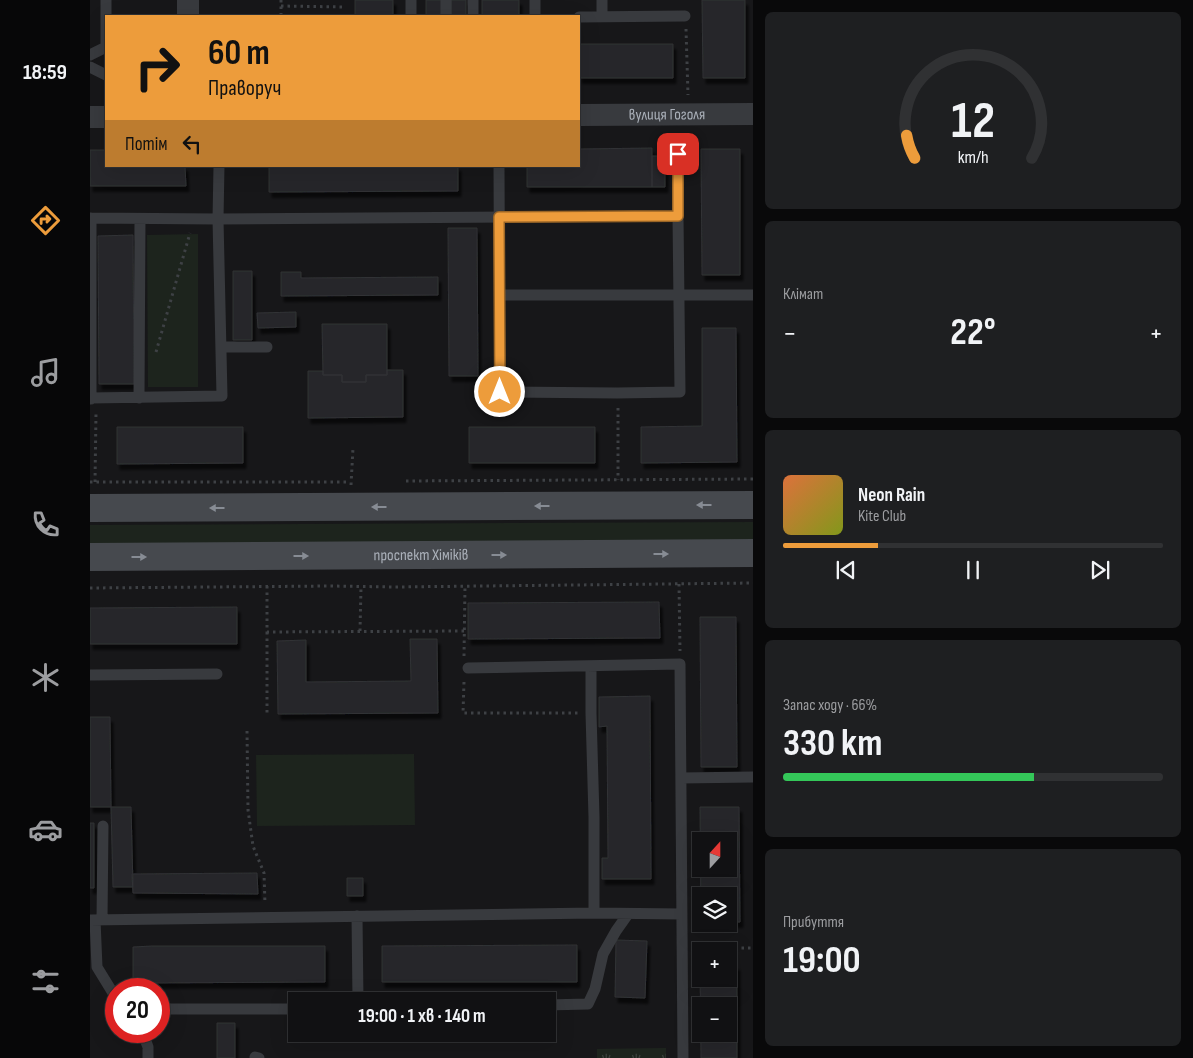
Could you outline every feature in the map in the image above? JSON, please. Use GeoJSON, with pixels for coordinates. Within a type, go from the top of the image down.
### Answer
{"type":"FeatureCollection","features":[{"type":"Feature","properties":{"kind":"main road"},"geometry":{"type":"LineString","coordinates":[[93,495],[753,505]]}},
{"type":"Feature","properties":{"kind":"main road","name":"проспект Хіміків"},"geometry":{"type":"LineString","coordinates":[[90,557],[753,554]]}},
{"type":"Feature","properties":{"kind":"street"},"geometry":{"type":"LineString","coordinates":[[188,0],[188,15]]}},
{"type":"Feature","properties":{"kind":"street","name":"вулиця Гоголя"},"geometry":{"type":"LineString","coordinates":[[580,115],[753,114]]}},
{"type":"Feature","properties":{"kind":"street"},"geometry":{"type":"LineString","coordinates":[[90,117],[105,117]]}},
{"type":"Feature","properties":{"kind":"lane"},"geometry":{"type":"LineString","coordinates":[[106,0],[106,15]]}},
{"type":"Feature","properties":{"kind":"lane"},"geometry":{"type":"LineString","coordinates":[[411,0],[411,15]]}},
{"type":"Feature","properties":{"kind":"lane"},"geometry":{"type":"LineString","coordinates":[[446,0],[446,15]]}},
{"type":"Feature","properties":{"kind":"lane"},"geometry":{"type":"LineString","coordinates":[[473,0],[473,15]]}},
{"type":"Feature","properties":{"kind":"lane"},"geometry":{"type":"LineString","coordinates":[[535,0],[536,15]]}},
{"type":"Feature","properties":{"kind":"lane"},"geometry":{"type":"LineString","coordinates":[[602,0],[602,17]]}},
{"type":"Feature","properties":{"kind":"lane"},"geometry":{"type":"LineString","coordinates":[[580,17],[685,16]]}},
{"type":"Feature","properties":{"kind":"lane"},"geometry":{"type":"LineString","coordinates":[[90,55],[105,47]]}},
{"type":"Feature","properties":{"kind":"lane"},"geometry":{"type":"LineString","coordinates":[[90,67],[105,74]]}},
{"type":"Feature","properties":{"kind":"lane"},"geometry":{"type":"LineString","coordinates":[[499,167],[500,392],[680,392],[678,154]]}},
{"type":"Feature","properties":{"kind":"lane"},"geometry":{"type":"LineString","coordinates":[[219,167],[218,219],[222,396],[92,398],[91,218],[218,219],[678,216]]}},
{"type":"Feature","properties":{"kind":"lane"},"geometry":{"type":"LineString","coordinates":[[139,398],[140,219]]}},
{"type":"Feature","properties":{"kind":"lane"},"geometry":{"type":"LineString","coordinates":[[500,295],[753,295]]}},
{"type":"Feature","properties":{"kind":"lane"},"geometry":{"type":"LineString","coordinates":[[221,347],[266,347]]}},
{"type":"Feature","properties":{"kind":"lane"},"geometry":{"type":"LineString","coordinates":[[465,668],[680,664],[683,1058]]}},
{"type":"Feature","properties":{"kind":"lane"},"geometry":{"type":"LineString","coordinates":[[591,666],[594,913]]}},
{"type":"Feature","properties":{"kind":"lane"},"geometry":{"type":"LineString","coordinates":[[90,675],[217,674]]}},
{"type":"Feature","properties":{"kind":"lane"},"geometry":{"type":"LineString","coordinates":[[681,778],[753,777]]}},
{"type":"Feature","properties":{"kind":"lane"},"geometry":{"type":"LineString","coordinates":[[103,826],[96,920],[97,967],[105,980]]}},
{"type":"Feature","properties":{"kind":"lane"},"geometry":{"type":"LineString","coordinates":[[96,920],[594,913],[682,914]]}},
{"type":"Feature","properties":{"kind":"lane"},"geometry":{"type":"LineString","coordinates":[[556,1005],[588,1004],[595,988],[603,954],[628,914]]}},
{"type":"Feature","properties":{"kind":"lane"},"geometry":{"type":"LineString","coordinates":[[358,916],[358,992]]}},
{"type":"Feature","properties":{"kind":"lane"},"geometry":{"type":"LineString","coordinates":[[170,1009],[288,1009]]}},
{"type":"Feature","properties":{"kind":"lane"},"geometry":{"type":"LineString","coordinates":[[146,1043],[148,1058]]}},
{"type":"Feature","properties":{"kind":"path"},"geometry":{"type":"LineString","coordinates":[[281,0],[281,15]]}},
{"type":"Feature","properties":{"kind":"path"},"geometry":{"type":"LineString","coordinates":[[281,6],[345,7]]}},
{"type":"Feature","properties":{"kind":"path"},"geometry":{"type":"LineString","coordinates":[[685,16],[688,96]]}},
{"type":"Feature","properties":{"kind":"path"},"geometry":{"type":"LineString","coordinates":[[156,353],[196,219]]}},
{"type":"Feature","properties":{"kind":"path"},"geometry":{"type":"LineString","coordinates":[[617,393],[618,480]]}},
{"type":"Feature","properties":{"kind":"path"},"geometry":{"type":"LineString","coordinates":[[92,398],[93,495]]}},
{"type":"Feature","properties":{"kind":"path"},"geometry":{"type":"LineString","coordinates":[[400,482],[753,479]]}},
{"type":"Feature","properties":{"kind":"path"},"geometry":{"type":"LineString","coordinates":[[90,482],[93,495]]}},
{"type":"Feature","properties":{"kind":"path"},"geometry":{"type":"LineString","coordinates":[[93,495],[351,482]]}},
{"type":"Feature","properties":{"kind":"path"},"geometry":{"type":"LineString","coordinates":[[90,588],[753,583]]}},
{"type":"Feature","properties":{"kind":"path"},"geometry":{"type":"LineString","coordinates":[[679,584],[680,664]]}},
{"type":"Feature","properties":{"kind":"path"},"geometry":{"type":"LineString","coordinates":[[266,586],[267,714]]}},
{"type":"Feature","properties":{"kind":"path"},"geometry":{"type":"LineString","coordinates":[[465,586],[463,713],[591,713]]}},
{"type":"Feature","properties":{"kind":"path"},"geometry":{"type":"LineString","coordinates":[[360,632],[361,587]]}},
{"type":"Feature","properties":{"kind":"path"},"geometry":{"type":"LineString","coordinates":[[267,632],[464,631]]}},
{"type":"Feature","properties":{"kind":"path"},"geometry":{"type":"LineString","coordinates":[[248,731],[248,810],[253,846],[264,873],[265,917]]}},
{"type":"Feature","properties":{"kind":"path"},"geometry":{"type":"LineString","coordinates":[[682,948],[753,948]]}},
{"type":"Feature","properties":{"kind":"green space"},"geometry":{"type":"Polygon","coordinates":[[[198,234],[198,387],[148,387],[147,235],[198,234]]]}},
{"type":"Feature","properties":{"kind":"green space"},"geometry":{"type":"Polygon","coordinates":[[[753,522],[753,544],[90,547],[90,525],[753,522]]]}},
{"type":"Feature","properties":{"kind":"green space"},"geometry":{"type":"Polygon","coordinates":[[[414,754],[415,825],[257,826],[256,755],[414,754]]]}},
{"type":"Feature","properties":{"kind":"green space"},"geometry":{"type":"Polygon","coordinates":[[[666,1048],[666,1058],[597,1058],[597,1049],[666,1048]]]}},
{"type":"Feature","properties":{"kind":"building"},"geometry":{"type":"Polygon","coordinates":[[[355,0],[393,0],[393,15],[355,15],[355,0]]]}},
{"type":"Feature","properties":{"kind":"building"},"geometry":{"type":"Polygon","coordinates":[[[426,0],[442,0],[442,15],[426,15],[426,0]]]}},
{"type":"Feature","properties":{"kind":"building"},"geometry":{"type":"Polygon","coordinates":[[[451,0],[466,0],[466,15],[451,15],[451,0]]]}},
{"type":"Feature","properties":{"kind":"building"},"geometry":{"type":"Polygon","coordinates":[[[482,0],[519,0],[519,15],[482,15],[482,0]]]}},
{"type":"Feature","properties":{"kind":"building"},"geometry":{"type":"Polygon","coordinates":[[[702,0],[745,0],[745,78],[703,78],[702,0]]]}},
{"type":"Feature","properties":{"kind":"building"},"geometry":{"type":"Polygon","coordinates":[[[580,44],[673,44],[673,78],[580,78],[580,44]]]}},
{"type":"Feature","properties":{"kind":"building"},"geometry":{"type":"Polygon","coordinates":[[[652,148],[652,187],[527,187],[527,167],[580,167],[580,149],[652,148]]]}},
{"type":"Feature","properties":{"kind":"building"},"geometry":{"type":"Polygon","coordinates":[[[701,149],[740,149],[740,275],[702,275],[701,149]]]}},
{"type":"Feature","properties":{"kind":"building"},"geometry":{"type":"Polygon","coordinates":[[[90,150],[105,150],[105,167],[185,167],[186,186],[90,186],[90,150]]]}},
{"type":"Feature","properties":{"kind":"building"},"geometry":{"type":"Polygon","coordinates":[[[652,156],[665,156],[665,187],[652,187],[652,156]]]}},
{"type":"Feature","properties":{"kind":"building"},"geometry":{"type":"Polygon","coordinates":[[[269,167],[458,167],[458,191],[269,192],[269,167]]]}},
{"type":"Feature","properties":{"kind":"building"},"geometry":{"type":"Polygon","coordinates":[[[448,228],[477,228],[478,376],[449,376],[448,228]]]}},
{"type":"Feature","properties":{"kind":"building"},"geometry":{"type":"Polygon","coordinates":[[[133,235],[134,384],[99,384],[98,236],[133,235]]]}},
{"type":"Feature","properties":{"kind":"building"},"geometry":{"type":"Polygon","coordinates":[[[233,271],[252,271],[252,340],[233,340],[233,271]]]}},
{"type":"Feature","properties":{"kind":"building"},"geometry":{"type":"Polygon","coordinates":[[[281,272],[301,272],[301,278],[438,277],[438,295],[281,296],[281,272]]]}},
{"type":"Feature","properties":{"kind":"building"},"geometry":{"type":"Polygon","coordinates":[[[296,312],[296,327],[258,328],[257,313],[296,312]]]}},
{"type":"Feature","properties":{"kind":"building"},"geometry":{"type":"Polygon","coordinates":[[[322,324],[387,324],[387,375],[366,375],[366,382],[342,382],[342,375],[323,375],[322,324]]]}},
{"type":"Feature","properties":{"kind":"building"},"geometry":{"type":"Polygon","coordinates":[[[702,328],[736,328],[737,462],[641,463],[641,427],[702,426],[702,328]]]}},
{"type":"Feature","properties":{"kind":"building"},"geometry":{"type":"Polygon","coordinates":[[[387,370],[403,370],[403,417],[308,418],[308,371],[323,371],[323,375],[342,375],[342,382],[366,382],[366,375],[387,375],[387,370]]]}},
{"type":"Feature","properties":{"kind":"building"},"geometry":{"type":"Polygon","coordinates":[[[117,427],[243,427],[243,463],[117,464],[117,427]]]}},
{"type":"Feature","properties":{"kind":"building"},"geometry":{"type":"Polygon","coordinates":[[[469,427],[595,427],[595,463],[469,463],[469,427]]]}},
{"type":"Feature","properties":{"kind":"building"},"geometry":{"type":"Polygon","coordinates":[[[659,602],[660,638],[468,639],[468,603],[659,602]]]}},
{"type":"Feature","properties":{"kind":"building"},"geometry":{"type":"Polygon","coordinates":[[[237,607],[237,644],[90,644],[90,608],[237,607]]]}},
{"type":"Feature","properties":{"kind":"building"},"geometry":{"type":"Polygon","coordinates":[[[700,617],[736,617],[737,767],[701,767],[700,617]]]}},
{"type":"Feature","properties":{"kind":"building"},"geometry":{"type":"Polygon","coordinates":[[[410,639],[437,639],[438,713],[278,714],[277,641],[306,640],[306,682],[411,681],[410,639]]]}},
{"type":"Feature","properties":{"kind":"building"},"geometry":{"type":"Polygon","coordinates":[[[650,696],[651,879],[602,879],[602,858],[608,858],[607,726],[599,727],[599,697],[650,696]]]}},
{"type":"Feature","properties":{"kind":"building"},"geometry":{"type":"Polygon","coordinates":[[[90,717],[110,717],[111,807],[90,807],[90,717]]]}},
{"type":"Feature","properties":{"kind":"building"},"geometry":{"type":"Polygon","coordinates":[[[111,807],[131,807],[133,887],[113,887],[111,807]]]}},
{"type":"Feature","properties":{"kind":"building"},"geometry":{"type":"Polygon","coordinates":[[[700,807],[739,807],[740,922],[737,922],[737,887],[701,887],[701,878],[738,878],[738,832],[700,832],[700,807]]]}},
{"type":"Feature","properties":{"kind":"building"},"geometry":{"type":"Polygon","coordinates":[[[90,823],[94,823],[94,888],[90,888],[90,823]]]}},
{"type":"Feature","properties":{"kind":"building"},"geometry":{"type":"Polygon","coordinates":[[[257,873],[258,894],[133,893],[132,874],[257,873]]]}},
{"type":"Feature","properties":{"kind":"building"},"geometry":{"type":"Polygon","coordinates":[[[347,878],[363,878],[363,896],[347,896],[347,878]]]}},
{"type":"Feature","properties":{"kind":"building"},"geometry":{"type":"Polygon","coordinates":[[[616,940],[647,941],[645,998],[615,997],[616,940]]]}},
{"type":"Feature","properties":{"kind":"building"},"geometry":{"type":"Polygon","coordinates":[[[577,945],[577,982],[382,982],[382,946],[577,945]]]}},
{"type":"Feature","properties":{"kind":"building"},"geometry":{"type":"Polygon","coordinates":[[[325,946],[325,982],[170,983],[170,978],[133,978],[133,947],[325,946]]]}},
{"type":"Feature","properties":{"kind":"building"},"geometry":{"type":"Polygon","coordinates":[[[700,987],[737,987],[737,997],[700,997],[700,987]]]}},
{"type":"Feature","properties":{"kind":"building"},"geometry":{"type":"Polygon","coordinates":[[[217,1023],[235,1023],[235,1058],[217,1058],[217,1023]]]}},
{"type":"Feature","properties":{"kind":"building"},"geometry":{"type":"Polygon","coordinates":[[[701,1042],[737,1042],[737,1058],[701,1058],[701,1042]]]}},
{"type":"Feature","properties":{"kind":"route"},"geometry":{"type":"LineString","coordinates":[[500,392],[499,217],[678,216],[678,154]]}}]}
